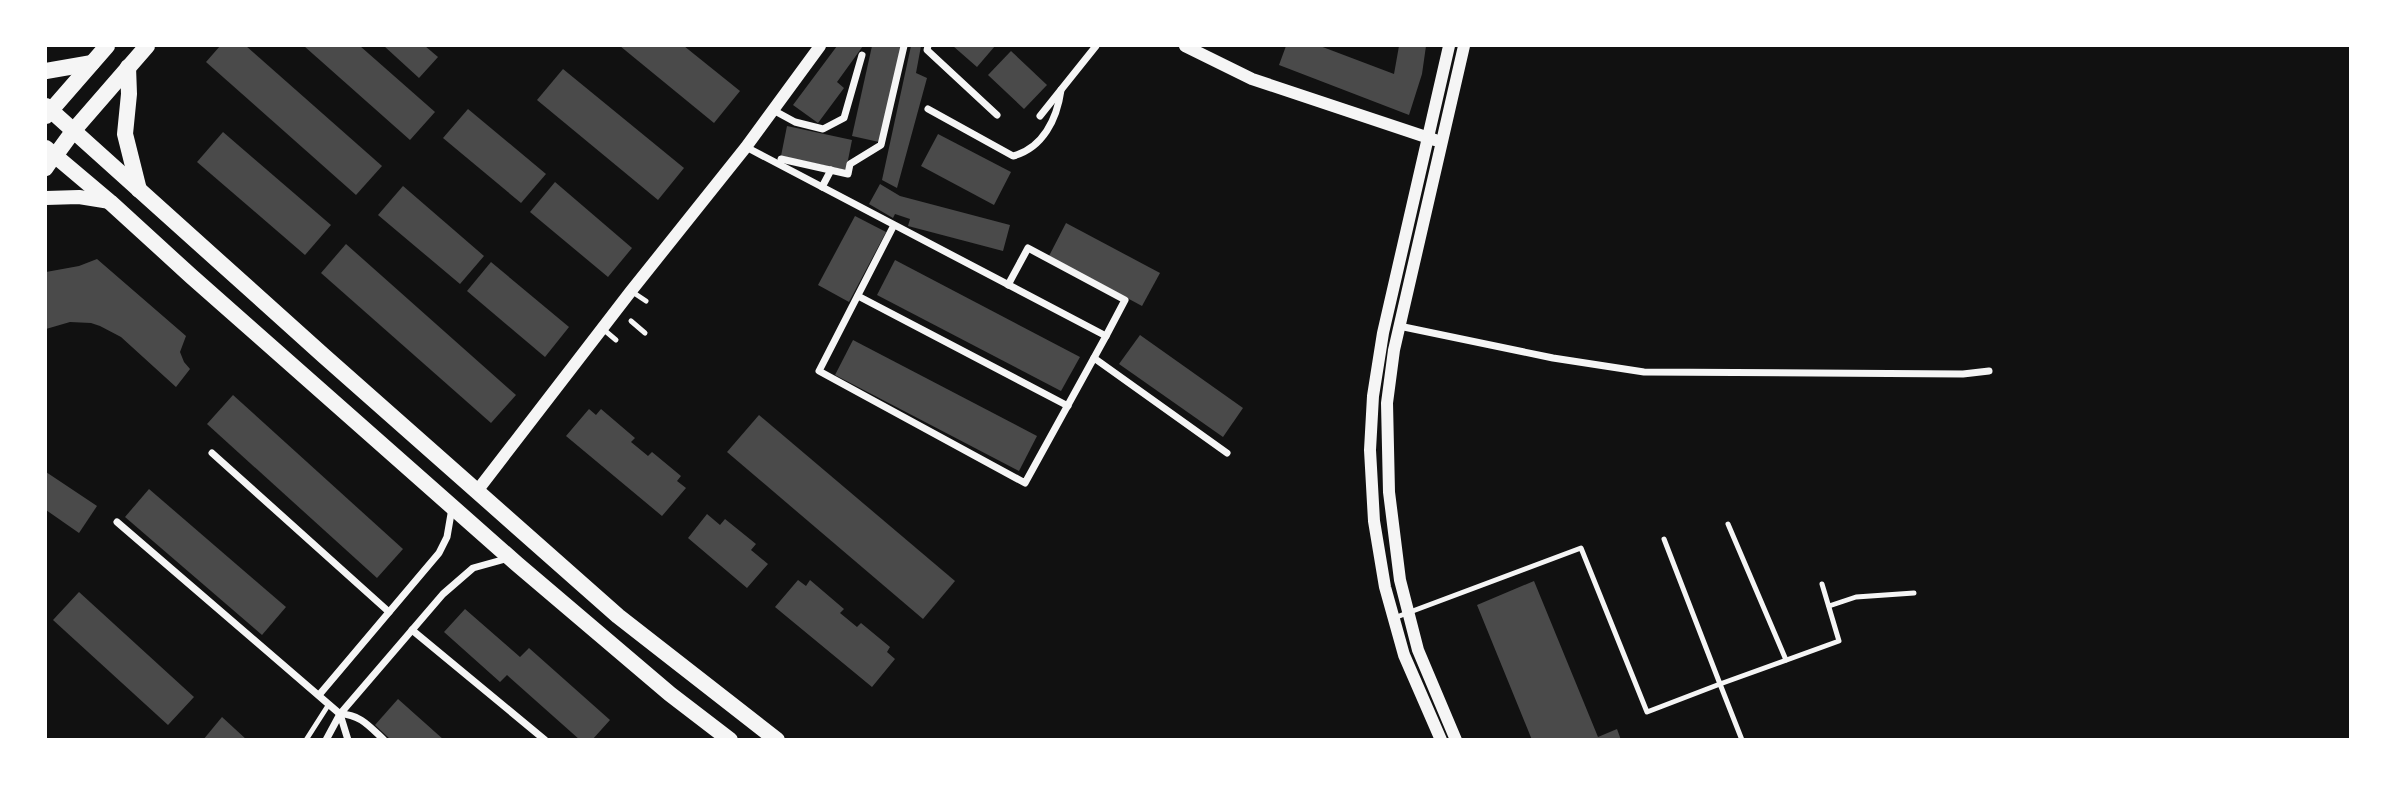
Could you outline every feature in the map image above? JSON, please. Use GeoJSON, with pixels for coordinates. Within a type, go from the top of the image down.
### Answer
{"type":"FeatureCollection","features":[{"type":"Feature","properties":{"kind":"main road"},"geometry":{"type":"LineString","coordinates":[[107,46],[47,111],[74,130],[618,616],[777,740]]}},
{"type":"Feature","properties":{"kind":"main road"},"geometry":{"type":"LineString","coordinates":[[147,46],[49,158],[110,201],[510,558],[670,694],[730,740]]}},
{"type":"Feature","properties":{"kind":"main road"},"geometry":{"type":"LineString","coordinates":[[46,71],[92,63]]}},
{"type":"Feature","properties":{"kind":"main road"},"geometry":{"type":"LineString","coordinates":[[128,67],[129,94],[125,134],[139,190]]}},
{"type":"Feature","properties":{"kind":"main road"},"geometry":{"type":"LineString","coordinates":[[46,198],[79,197],[110,201]]}},
{"type":"Feature","properties":{"kind":"main road"},"geometry":{"type":"LineString","coordinates":[[361,426],[379,405]]}},
{"type":"Feature","properties":{"kind":"street"},"geometry":{"type":"LineString","coordinates":[[477,491],[746,147],[820,46]]}},
{"type":"Feature","properties":{"kind":"street"},"geometry":{"type":"LineString","coordinates":[[781,159],[848,174],[850,164],[881,145],[904,46]]}},
{"type":"Feature","properties":{"kind":"street"},"geometry":{"type":"LineString","coordinates":[[928,46],[927,50],[997,115]]}},
{"type":"Feature","properties":{"kind":"street"},"geometry":{"type":"LineString","coordinates":[[1040,116],[1096,46]]}},
{"type":"Feature","properties":{"kind":"street"},"geometry":{"type":"LineString","coordinates":[[1185,46],[1252,79],[1442,141]]}},
{"type":"Feature","properties":{"kind":"street"},"geometry":{"type":"LineString","coordinates":[[1441,740],[1404,655],[1385,587],[1374,521],[1370,450],[1373,396],[1383,333],[1449,46]]}},
{"type":"Feature","properties":{"kind":"street"},"geometry":{"type":"LineString","coordinates":[[1456,740],[1418,650],[1399,580],[1389,492],[1387,403],[1399,327],[1464,46]]}},
{"type":"Feature","properties":{"kind":"street"},"geometry":{"type":"LineString","coordinates":[[774,110],[795,122],[822,129],[844,118],[862,55]]}},
{"type":"Feature","properties":{"kind":"street"},"geometry":{"type":"LineString","coordinates":[[928,109],[1013,156],[1024,153],[1045,134],[1058,110],[1060,90]]}},
{"type":"Feature","properties":{"kind":"street"},"geometry":{"type":"LineString","coordinates":[[746,147],[1106,336]]}},
{"type":"Feature","properties":{"kind":"street"},"geometry":{"type":"LineString","coordinates":[[822,187],[831,170]]}},
{"type":"Feature","properties":{"kind":"street"},"geometry":{"type":"LineString","coordinates":[[894,225],[819,371],[1025,483],[1125,300],[1028,248],[1009,285]]}},
{"type":"Feature","properties":{"kind":"street"},"geometry":{"type":"LineString","coordinates":[[858,296],[1068,405]]}},
{"type":"Feature","properties":{"kind":"street"},"geometry":{"type":"LineString","coordinates":[[1399,327],[1552,358],[1644,372],[1963,374],[1989,371]]}},
{"type":"Feature","properties":{"kind":"street"},"geometry":{"type":"LineString","coordinates":[[1094,358],[1227,453]]}},
{"type":"Feature","properties":{"kind":"street"},"geometry":{"type":"LineString","coordinates":[[212,453],[389,612]]}},
{"type":"Feature","properties":{"kind":"street"},"geometry":{"type":"LineString","coordinates":[[319,695],[439,553],[447,537],[452,507]]}},
{"type":"Feature","properties":{"kind":"street"},"geometry":{"type":"LineString","coordinates":[[117,522],[340,714],[348,740]]}},
{"type":"Feature","properties":{"kind":"street"},"geometry":{"type":"LineString","coordinates":[[326,740],[340,714],[443,594],[473,568],[510,558]]}},
{"type":"Feature","properties":{"kind":"street"},"geometry":{"type":"LineString","coordinates":[[412,630],[545,740]]}},
{"type":"Feature","properties":{"kind":"street"},"geometry":{"type":"LineString","coordinates":[[340,714],[358,717],[384,740]]}},
{"type":"Feature","properties":{"kind":"lane"},"geometry":{"type":"LineString","coordinates":[[631,291],[646,301]]}},
{"type":"Feature","properties":{"kind":"lane"},"geometry":{"type":"LineString","coordinates":[[631,321],[645,333]]}},
{"type":"Feature","properties":{"kind":"lane"},"geometry":{"type":"LineString","coordinates":[[603,329],[616,340]]}},
{"type":"Feature","properties":{"kind":"lane"},"geometry":{"type":"LineString","coordinates":[[1728,524],[1786,660]]}},
{"type":"Feature","properties":{"kind":"lane"},"geometry":{"type":"LineString","coordinates":[[1664,539],[1742,740]]}},
{"type":"Feature","properties":{"kind":"lane"},"geometry":{"type":"LineString","coordinates":[[1394,618],[1581,548],[1647,712],[1839,641],[1822,584]]}},
{"type":"Feature","properties":{"kind":"lane"},"geometry":{"type":"LineString","coordinates":[[1829,606],[1856,597],[1914,593]]}},
{"type":"Feature","properties":{"kind":"lane"},"geometry":{"type":"LineString","coordinates":[[306,740],[329,704]]}},
{"type":"Feature","properties":{"kind":"building"},"geometry":{"type":"Polygon","coordinates":[[[220,46],[246,46],[382,166],[356,195],[206,62],[220,46]]]}},
{"type":"Feature","properties":{"kind":"building"},"geometry":{"type":"Polygon","coordinates":[[[304,46],[360,46],[435,112],[410,140],[304,46]]]}},
{"type":"Feature","properties":{"kind":"building"},"geometry":{"type":"Polygon","coordinates":[[[384,46],[425,46],[438,57],[419,78],[384,46]]]}},
{"type":"Feature","properties":{"kind":"building"},"geometry":{"type":"Polygon","coordinates":[[[620,46],[684,46],[740,91],[714,123],[620,46]]]}},
{"type":"Feature","properties":{"kind":"building"},"geometry":{"type":"Polygon","coordinates":[[[837,46],[863,46],[837,82],[844,88],[818,123],[793,105],[837,46]]]}},
{"type":"Feature","properties":{"kind":"building"},"geometry":{"type":"Polygon","coordinates":[[[872,46],[901,46],[879,142],[852,136],[872,46]]]}},
{"type":"Feature","properties":{"kind":"building"},"geometry":{"type":"Polygon","coordinates":[[[911,46],[921,46],[916,73],[927,78],[897,188],[882,180],[911,46]]]}},
{"type":"Feature","properties":{"kind":"building"},"geometry":{"type":"Polygon","coordinates":[[[953,46],[995,46],[977,67],[953,46]]]}},
{"type":"Feature","properties":{"kind":"building"},"geometry":{"type":"Polygon","coordinates":[[[1286,46],[1320,46],[1394,74],[1399,46],[1426,46],[1422,74],[1409,115],[1279,65],[1286,46]]]}},
{"type":"Feature","properties":{"kind":"building"},"geometry":{"type":"Polygon","coordinates":[[[1011,51],[1047,85],[1024,109],[988,75],[1011,51]]]}},
{"type":"Feature","properties":{"kind":"building"},"geometry":{"type":"Polygon","coordinates":[[[563,69],[684,168],[658,200],[537,100],[563,69]]]}},
{"type":"Feature","properties":{"kind":"building"},"geometry":{"type":"Polygon","coordinates":[[[468,109],[546,174],[521,203],[443,138],[468,109]]]}},
{"type":"Feature","properties":{"kind":"building"},"geometry":{"type":"Polygon","coordinates":[[[787,126],[852,140],[846,170],[781,156],[787,126]]]}},
{"type":"Feature","properties":{"kind":"building"},"geometry":{"type":"Polygon","coordinates":[[[223,132],[331,225],[305,255],[197,162],[223,132]]]}},
{"type":"Feature","properties":{"kind":"building"},"geometry":{"type":"Polygon","coordinates":[[[938,134],[1011,172],[994,205],[921,166],[938,134]]]}},
{"type":"Feature","properties":{"kind":"building"},"geometry":{"type":"Polygon","coordinates":[[[555,182],[632,248],[608,277],[530,212],[555,182]]]}},
{"type":"Feature","properties":{"kind":"building"},"geometry":{"type":"Polygon","coordinates":[[[880,184],[900,196],[1010,225],[1003,251],[908,226],[910,219],[895,214],[893,218],[869,204],[880,184]]]}},
{"type":"Feature","properties":{"kind":"building"},"geometry":{"type":"Polygon","coordinates":[[[403,186],[484,256],[460,284],[378,215],[403,186]]]}},
{"type":"Feature","properties":{"kind":"building"},"geometry":{"type":"Polygon","coordinates":[[[855,216],[886,232],[849,302],[818,285],[855,216]]]}},
{"type":"Feature","properties":{"kind":"building"},"geometry":{"type":"Polygon","coordinates":[[[1066,223],[1160,273],[1142,306],[1049,256],[1066,223]]]}},
{"type":"Feature","properties":{"kind":"building"},"geometry":{"type":"Polygon","coordinates":[[[346,244],[516,395],[491,423],[321,273],[346,244]]]}},
{"type":"Feature","properties":{"kind":"building"},"geometry":{"type":"Polygon","coordinates":[[[97,259],[186,336],[180,352],[190,369],[176,387],[121,337],[100,326],[70,322],[46,329],[46,272],[79,266],[97,259]]]}},
{"type":"Feature","properties":{"kind":"building"},"geometry":{"type":"Polygon","coordinates":[[[895,260],[1080,357],[1061,391],[877,295],[895,260]]]}},
{"type":"Feature","properties":{"kind":"building"},"geometry":{"type":"Polygon","coordinates":[[[491,262],[569,327],[545,357],[467,291],[491,262]]]}},
{"type":"Feature","properties":{"kind":"building"},"geometry":{"type":"Polygon","coordinates":[[[1140,335],[1243,408],[1223,437],[1119,364],[1140,335]]]}},
{"type":"Feature","properties":{"kind":"building"},"geometry":{"type":"Polygon","coordinates":[[[853,340],[1037,436],[1019,471],[835,375],[853,340]]]}},
{"type":"Feature","properties":{"kind":"building"},"geometry":{"type":"Polygon","coordinates":[[[233,395],[403,549],[377,578],[207,424],[233,395]]]}},
{"type":"Feature","properties":{"kind":"building"},"geometry":{"type":"Polygon","coordinates":[[[589,409],[596,415],[601,409],[635,438],[631,442],[648,456],[652,452],[681,476],[677,481],[686,488],[662,516],[566,436],[589,409]]]}},
{"type":"Feature","properties":{"kind":"building"},"geometry":{"type":"Polygon","coordinates":[[[759,415],[955,581],[923,619],[727,452],[759,415]]]}},
{"type":"Feature","properties":{"kind":"building"},"geometry":{"type":"Polygon","coordinates":[[[46,472],[97,506],[79,533],[46,510],[46,472]]]}},
{"type":"Feature","properties":{"kind":"building"},"geometry":{"type":"Polygon","coordinates":[[[149,489],[286,607],[262,635],[125,517],[149,489]]]}},
{"type":"Feature","properties":{"kind":"building"},"geometry":{"type":"Polygon","coordinates":[[[707,514],[720,525],[725,519],[756,544],[751,550],[768,564],[747,588],[688,538],[707,514]]]}},
{"type":"Feature","properties":{"kind":"building"},"geometry":{"type":"Polygon","coordinates":[[[798,580],[806,586],[810,580],[844,609],[840,613],[857,627],[861,623],[890,647],[887,652],[895,659],[872,687],[775,607],[798,580]]]}},
{"type":"Feature","properties":{"kind":"building"},"geometry":{"type":"Polygon","coordinates":[[[1534,581],[1598,737],[1617,729],[1621,740],[1532,740],[1477,605],[1534,581]]]}},
{"type":"Feature","properties":{"kind":"building"},"geometry":{"type":"Polygon","coordinates":[[[79,592],[194,697],[168,725],[53,620],[79,592]]]}},
{"type":"Feature","properties":{"kind":"building"},"geometry":{"type":"Polygon","coordinates":[[[465,609],[520,657],[529,648],[610,720],[592,740],[580,740],[507,675],[500,682],[444,632],[465,609]]]}},
{"type":"Feature","properties":{"kind":"building"},"geometry":{"type":"Polygon","coordinates":[[[398,699],[444,740],[391,740],[375,725],[398,699]]]}},
{"type":"Feature","properties":{"kind":"building"},"geometry":{"type":"Polygon","coordinates":[[[222,717],[247,740],[203,740],[222,717]]]}}]}
